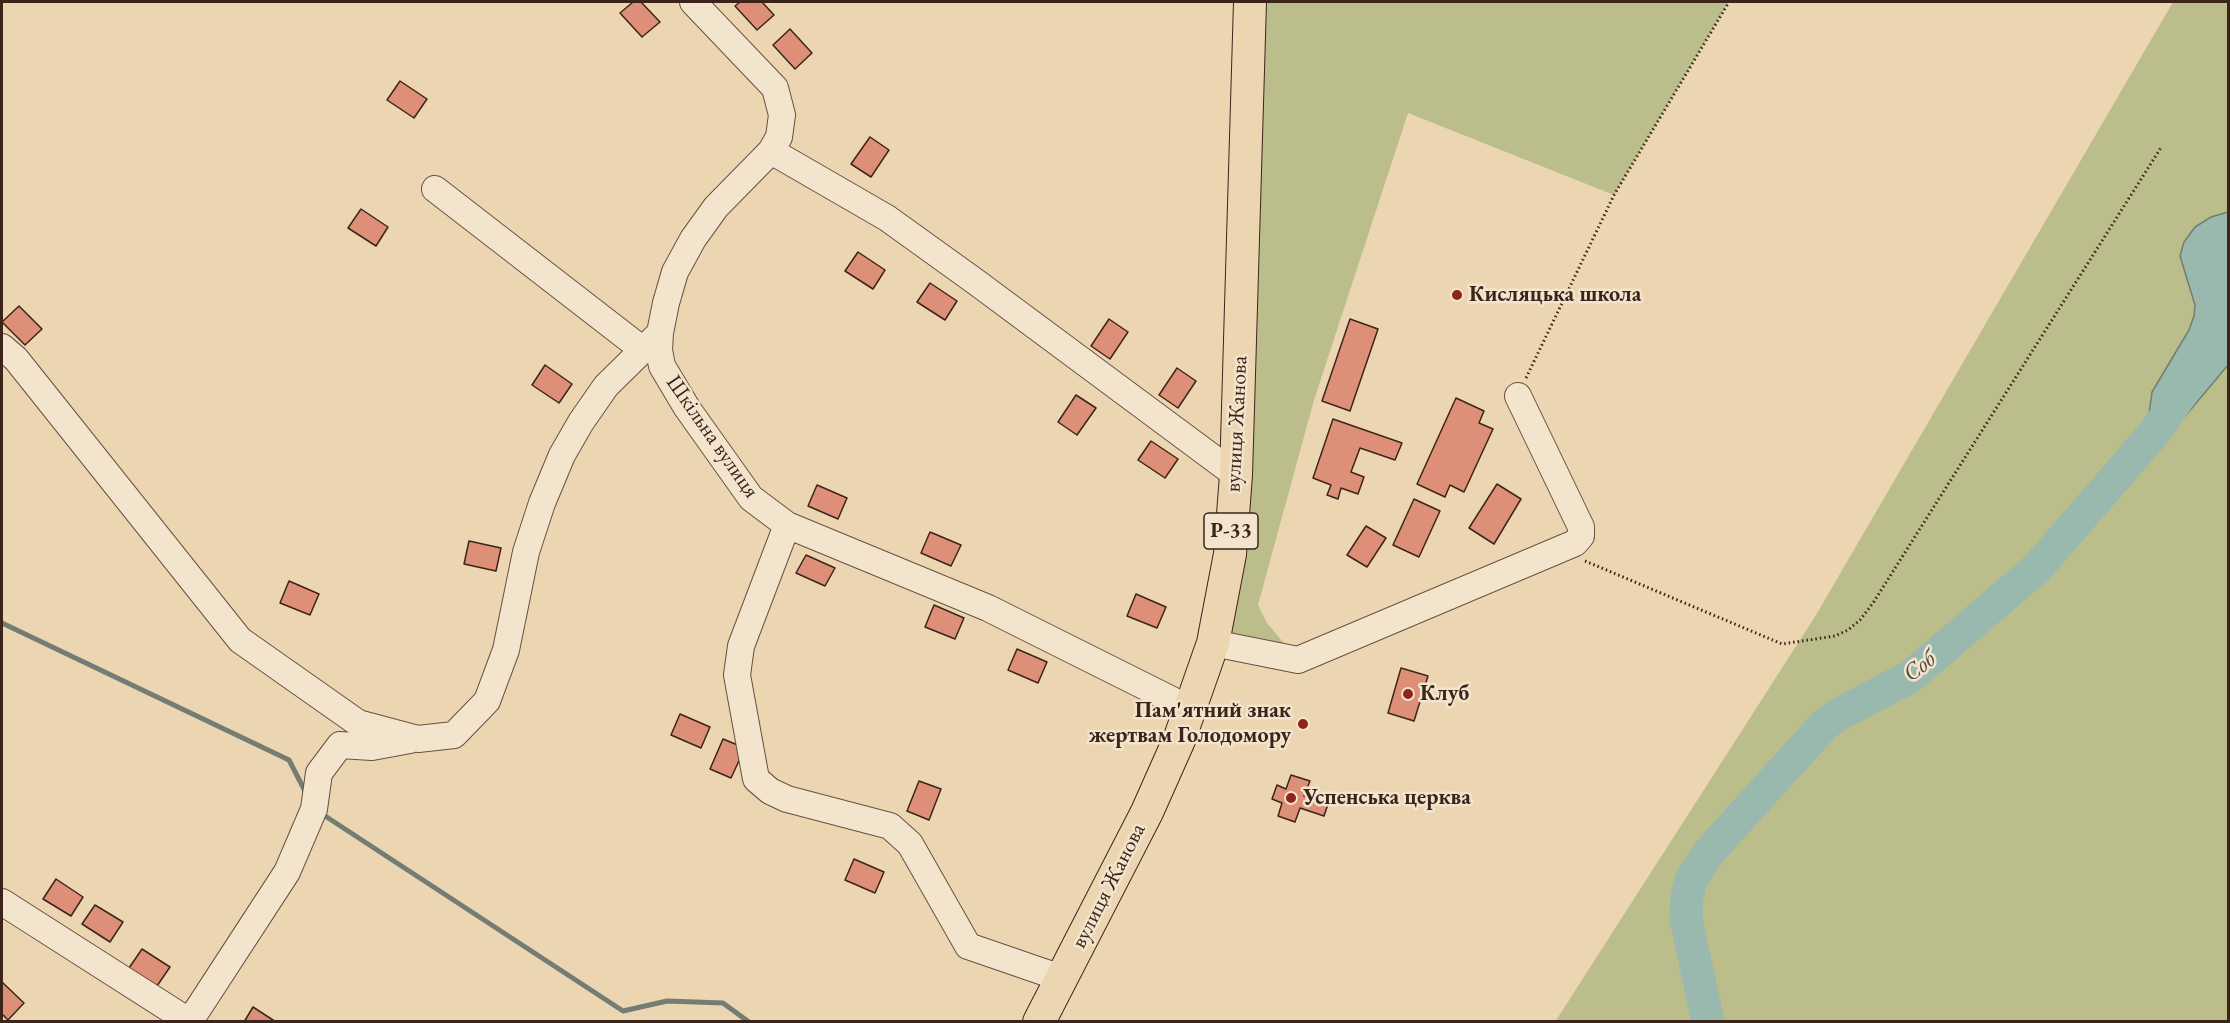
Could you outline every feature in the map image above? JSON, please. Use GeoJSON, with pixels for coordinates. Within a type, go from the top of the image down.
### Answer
{"type":"FeatureCollection","features":[{"type":"Feature","properties":{"kind":"main road","name":"вулиця Жанова"},"geometry":{"type":"LineString","coordinates":[[1039,1022],[1147,812],[1179,740],[1213,643],[1230,554],[1236,475],[1242,338],[1250,2]]}},
{"type":"Feature","properties":{"kind":"street","name":"Шкільна вулиця"},"geometry":{"type":"LineString","coordinates":[[693,2],[775,88],[782,115],[779,137],[771,151],[716,207],[693,239],[675,272],[651,342],[662,366],[687,408],[751,498],[787,525],[988,608],[1190,709]]}},
{"type":"Feature","properties":{"kind":"street"},"geometry":{"type":"LineString","coordinates":[[771,151],[886,218],[1236,475]]}},
{"type":"Feature","properties":{"kind":"street"},"geometry":{"type":"LineString","coordinates":[[2,902],[190,1021],[286,872],[314,809],[319,772],[340,745],[372,747],[454,735],[487,701],[506,650],[526,552],[542,503],[562,455],[606,386],[651,342],[435,189]]}},
{"type":"Feature","properties":{"kind":"street"},"geometry":{"type":"LineString","coordinates":[[2,347],[16,359],[240,640],[358,723],[416,739]]}},
{"type":"Feature","properties":{"kind":"street"},"geometry":{"type":"LineString","coordinates":[[1213,643],[1298,660],[1579,540],[1581,527],[1518,396]]}},
{"type":"Feature","properties":{"kind":"street"},"geometry":{"type":"LineString","coordinates":[[787,525],[741,646],[737,675],[756,778],[770,791],[787,799],[890,826],[910,844],[968,946],[1061,978]]}},
{"type":"Feature","properties":{"kind":"path"},"geometry":{"type":"LineString","coordinates":[[1518,396],[1614,195],[1729,2]]}},
{"type":"Feature","properties":{"kind":"path"},"geometry":{"type":"LineString","coordinates":[[1558,550],[1782,644],[1835,636],[1848,630],[1860,620],[1873,603],[2162,146]]}},
{"type":"Feature","properties":{"kind":"green space"},"geometry":{"type":"Polygon","coordinates":[[[1250,2],[1729,2],[1614,195],[1408,113],[1314,400],[1258,605],[1267,623],[1298,660],[1213,643],[1250,2]]]}},
{"type":"Feature","properties":{"kind":"green space"},"geometry":{"type":"Polygon","coordinates":[[[2173,2],[2228,2],[2228,328],[2171,429],[2187,414],[2228,365],[2228,1021],[1555,1022],[1816,615],[2173,2]]]}},
{"type":"Feature","properties":{"kind":"water"},"geometry":{"type":"Polygon","coordinates":[[[2228,212],[2228,365],[2187,414],[2171,429],[2154,433],[2149,414],[2152,392],[2189,330],[2194,316],[2195,305],[2180,256],[2184,242],[2195,227],[2211,217],[2228,212]]]}},
{"type":"Feature","properties":{"kind":"building"},"geometry":{"type":"Polygon","coordinates":[[[633,2],[641,2],[660,22],[642,37],[620,13],[633,2]]]}},
{"type":"Feature","properties":{"kind":"building"},"geometry":{"type":"Polygon","coordinates":[[[740,2],[762,2],[774,15],[757,30],[735,6],[740,2]]]}},
{"type":"Feature","properties":{"kind":"building"},"geometry":{"type":"Polygon","coordinates":[[[790,29],[812,53],[795,69],[773,45],[790,29]]]}},
{"type":"Feature","properties":{"kind":"building"},"geometry":{"type":"Polygon","coordinates":[[[400,81],[427,99],[414,118],[387,100],[400,81]]]}},
{"type":"Feature","properties":{"kind":"building"},"geometry":{"type":"Polygon","coordinates":[[[870,137],[889,150],[871,177],[851,164],[870,137]]]}},
{"type":"Feature","properties":{"kind":"building"},"geometry":{"type":"Polygon","coordinates":[[[361,209],[388,227],[376,246],[348,228],[361,209]]]}},
{"type":"Feature","properties":{"kind":"building"},"geometry":{"type":"Polygon","coordinates":[[[858,252],[885,270],[873,289],[845,271],[858,252]]]}},
{"type":"Feature","properties":{"kind":"building"},"geometry":{"type":"Polygon","coordinates":[[[930,283],[957,301],[945,320],[917,302],[930,283]]]}},
{"type":"Feature","properties":{"kind":"building"},"geometry":{"type":"Polygon","coordinates":[[[19,306],[42,329],[25,345],[2,322],[19,306]]]}},
{"type":"Feature","properties":{"kind":"building"},"geometry":{"type":"Polygon","coordinates":[[[1109,319],[1128,332],[1110,359],[1091,346],[1109,319]]]}},
{"type":"Feature","properties":{"kind":"building"},"geometry":{"type":"Polygon","coordinates":[[[1350,319],[1378,329],[1350,411],[1322,401],[1350,319]]]}},
{"type":"Feature","properties":{"kind":"building"},"geometry":{"type":"Polygon","coordinates":[[[545,365],[572,384],[559,403],[532,385],[545,365]]]}},
{"type":"Feature","properties":{"kind":"building"},"geometry":{"type":"Polygon","coordinates":[[[1177,368],[1196,381],[1178,408],[1159,395],[1177,368]]]}},
{"type":"Feature","properties":{"kind":"building"},"geometry":{"type":"Polygon","coordinates":[[[1076,395],[1096,408],[1077,435],[1058,422],[1076,395]]]}},
{"type":"Feature","properties":{"kind":"building"},"geometry":{"type":"Polygon","coordinates":[[[1456,398],[1484,411],[1479,423],[1493,429],[1464,492],[1450,485],[1445,497],[1417,484],[1456,398]]]}},
{"type":"Feature","properties":{"kind":"building"},"geometry":{"type":"Polygon","coordinates":[[[1333,419],[1402,443],[1395,460],[1360,448],[1351,472],[1364,477],[1358,494],[1341,488],[1338,499],[1327,495],[1331,485],[1313,478],[1333,419]]]}},
{"type":"Feature","properties":{"kind":"building"},"geometry":{"type":"Polygon","coordinates":[[[1151,441],[1178,459],[1165,478],[1138,460],[1151,441]]]}},
{"type":"Feature","properties":{"kind":"building"},"geometry":{"type":"Polygon","coordinates":[[[1497,484],[1521,499],[1494,544],[1469,528],[1497,484]]]}},
{"type":"Feature","properties":{"kind":"building"},"geometry":{"type":"Polygon","coordinates":[[[817,485],[847,498],[838,519],[808,506],[817,485]]]}},
{"type":"Feature","properties":{"kind":"building"},"geometry":{"type":"Polygon","coordinates":[[[1414,499],[1440,511],[1419,557],[1393,545],[1414,499]]]}},
{"type":"Feature","properties":{"kind":"building"},"geometry":{"type":"Polygon","coordinates":[[[1366,526],[1386,538],[1367,567],[1347,555],[1366,526]]]}},
{"type":"Feature","properties":{"kind":"building"},"geometry":{"type":"Polygon","coordinates":[[[930,532],[961,545],[951,566],[921,553],[930,532]]]}},
{"type":"Feature","properties":{"kind":"building"},"geometry":{"type":"Polygon","coordinates":[[[469,541],[501,548],[496,571],[464,564],[469,541]]]}},
{"type":"Feature","properties":{"kind":"building"},"geometry":{"type":"Polygon","coordinates":[[[806,555],[835,568],[825,586],[796,573],[806,555]]]}},
{"type":"Feature","properties":{"kind":"building"},"geometry":{"type":"Polygon","coordinates":[[[289,581],[319,594],[310,615],[280,603],[289,581]]]}},
{"type":"Feature","properties":{"kind":"building"},"geometry":{"type":"Polygon","coordinates":[[[1136,594],[1166,607],[1157,628],[1127,616],[1136,594]]]}},
{"type":"Feature","properties":{"kind":"building"},"geometry":{"type":"Polygon","coordinates":[[[934,605],[964,618],[955,639],[925,627],[934,605]]]}},
{"type":"Feature","properties":{"kind":"building"},"geometry":{"type":"Polygon","coordinates":[[[1017,649],[1047,662],[1038,683],[1008,670],[1017,649]]]}},
{"type":"Feature","properties":{"kind":"building","name":"Клуб"},"geometry":{"type":"Polygon","coordinates":[[[1401,668],[1428,676],[1414,721],[1388,713],[1401,668]]]}},
{"type":"Feature","properties":{"kind":"building"},"geometry":{"type":"Polygon","coordinates":[[[680,714],[710,727],[701,748],[671,735],[680,714]]]}},
{"type":"Feature","properties":{"kind":"building"},"geometry":{"type":"Polygon","coordinates":[[[723,739],[745,748],[731,778],[710,769],[723,739]]]}},
{"type":"Feature","properties":{"kind":"building","name":"Успенська церква"},"geometry":{"type":"Polygon","coordinates":[[[1291,775],[1310,781],[1304,796],[1328,804],[1324,816],[1300,808],[1295,822],[1278,816],[1282,803],[1272,799],[1277,785],[1286,789],[1291,775]]]}},
{"type":"Feature","properties":{"kind":"building"},"geometry":{"type":"Polygon","coordinates":[[[919,781],[941,789],[929,820],[907,811],[919,781]]]}},
{"type":"Feature","properties":{"kind":"building"},"geometry":{"type":"Polygon","coordinates":[[[854,859],[884,872],[875,893],[845,880],[854,859]]]}},
{"type":"Feature","properties":{"kind":"building"},"geometry":{"type":"Polygon","coordinates":[[[56,879],[83,897],[71,916],[43,899],[56,879]]]}},
{"type":"Feature","properties":{"kind":"building"},"geometry":{"type":"Polygon","coordinates":[[[95,905],[123,922],[110,942],[82,924],[95,905]]]}},
{"type":"Feature","properties":{"kind":"building"},"geometry":{"type":"Polygon","coordinates":[[[142,949],[170,967],[157,986],[129,968],[142,949]]]}},
{"type":"Feature","properties":{"kind":"building"},"geometry":{"type":"Polygon","coordinates":[[[2,982],[24,1003],[8,1020],[2,1014],[2,982]]]}},
{"type":"Feature","properties":{"kind":"building"},"geometry":{"type":"Polygon","coordinates":[[[253,1007],[276,1022],[244,1022],[253,1007]]]}},
{"type":"Feature","properties":{"kind":"waterway","name":"Соб"},"geometry":{"type":"LineString","coordinates":[[1708,1022],[1686,919],[1687,897],[1691,880],[1709,852],[1825,724],[1841,713],[1910,677],[2037,568],[2154,433],[2228,328]]}},
{"type":"Feature","properties":{"kind":"waterway"},"geometry":{"type":"LineString","coordinates":[[2,623],[289,760],[306,793]]}},
{"type":"Feature","properties":{"kind":"waterway"},"geometry":{"type":"LineString","coordinates":[[319,812],[623,1011],[667,1001],[723,1003],[749,1022]]}},
{"type":"Feature","properties":{"kind":"place","name":"Кисляцька школа"},"geometry":{"type":"Point","coordinates":[1457,295]}},
{"type":"Feature","properties":{"kind":"place","name":"Клуб"},"geometry":{"type":"Point","coordinates":[1408,694]}},
{"type":"Feature","properties":{"kind":"place","name":"Пам'ятний знак жертвам Голодомору"},"geometry":{"type":"Point","coordinates":[1303,724]}},
{"type":"Feature","properties":{"kind":"place","name":"Успенська церква"},"geometry":{"type":"Point","coordinates":[1291,798]}}]}
